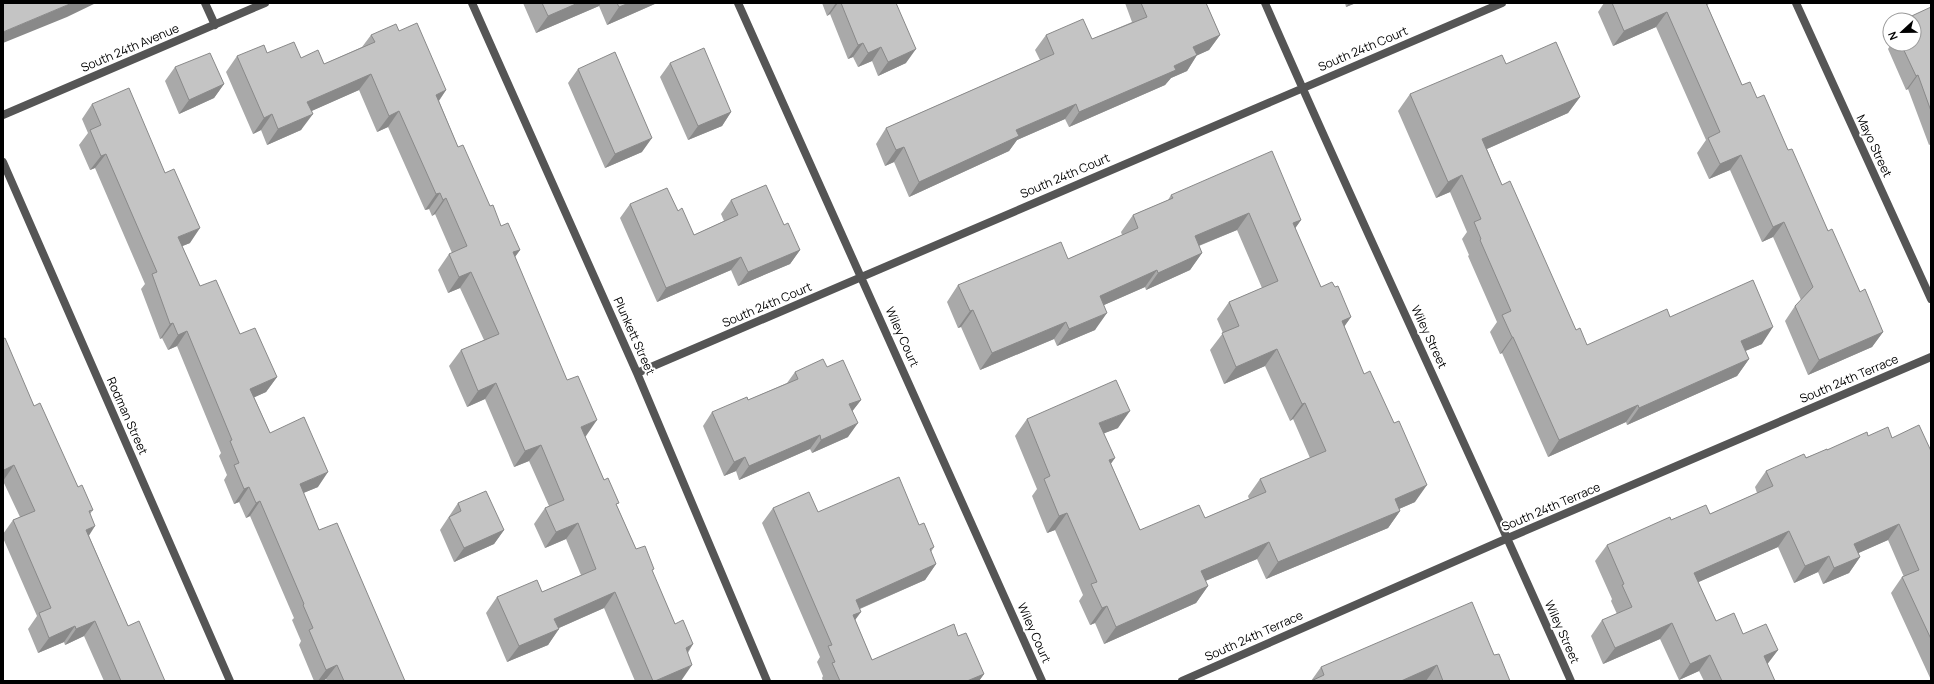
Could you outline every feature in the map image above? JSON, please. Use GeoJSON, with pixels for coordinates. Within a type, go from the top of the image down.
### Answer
{"type":"FeatureCollection","features":[{"type":"Feature","properties":{"kind":"street"},"geometry":{"type":"LineString","coordinates":[[205,3],[215,25]]}},
{"type":"Feature","properties":{"kind":"street","name":"South 24th Avenue"},"geometry":{"type":"LineString","coordinates":[[3,115],[265,3]]}},
{"type":"Feature","properties":{"kind":"street","name":"Plunkett Street"},"geometry":{"type":"LineString","coordinates":[[472,3],[637,373],[767,681]]}},
{"type":"Feature","properties":{"kind":"street","name":"Wiley Court"},"geometry":{"type":"LineString","coordinates":[[738,3],[1042,681]]}},
{"type":"Feature","properties":{"kind":"street","name":"Wiley Street"},"geometry":{"type":"LineString","coordinates":[[1265,3],[1508,538],[1571,681]]}},
{"type":"Feature","properties":{"kind":"street","name":"South 24th Court"},"geometry":{"type":"LineString","coordinates":[[637,373],[1302,87],[1502,3]]}},
{"type":"Feature","properties":{"kind":"street","name":"Mayo Street"},"geometry":{"type":"LineString","coordinates":[[1796,3],[1931,299]]}},
{"type":"Feature","properties":{"kind":"street","name":"Rodman Street"},"geometry":{"type":"LineString","coordinates":[[3,162],[230,681]]}},
{"type":"Feature","properties":{"kind":"street","name":"South 24th Terrace"},"geometry":{"type":"LineString","coordinates":[[1182,681],[1508,538],[1931,357]]}},
{"type":"Feature","properties":{"kind":"building"},"geometry":{"type":"Polygon","coordinates":[[[3,3],[72,3],[3,32],[3,3]]]}},
{"type":"Feature","properties":{"kind":"building"},"geometry":{"type":"Polygon","coordinates":[[[542,3],[578,3],[548,16],[542,3]]]}},
{"type":"Feature","properties":{"kind":"building"},"geometry":{"type":"Polygon","coordinates":[[[617,3],[629,3],[619,7],[617,3]]]}},
{"type":"Feature","properties":{"kind":"building"},"geometry":{"type":"Polygon","coordinates":[[[841,3],[896,3],[916,49],[888,62],[881,47],[868,53],[863,43],[858,45],[841,3]]]}},
{"type":"Feature","properties":{"kind":"building"},"geometry":{"type":"Polygon","coordinates":[[[1141,3],[1206,3],[1220,35],[1193,47],[1197,55],[1174,66],[1176,70],[1079,112],[1076,104],[1016,130],[1019,136],[919,182],[904,147],[896,150],[886,128],[1054,54],[1046,35],[1083,19],[1092,39],[1147,17],[1141,3]]]}},
{"type":"Feature","properties":{"kind":"building"},"geometry":{"type":"Polygon","coordinates":[[[1612,3],[1706,3],[1742,85],[1750,82],[1757,98],[1764,95],[1788,150],[1792,149],[1828,231],[1832,229],[1860,292],[1865,289],[1883,332],[1819,360],[1795,306],[1813,287],[1784,222],[1773,227],[1741,155],[1720,164],[1708,138],[1720,132],[1667,12],[1624,31],[1612,3]]]}},
{"type":"Feature","properties":{"kind":"building"},"geometry":{"type":"Polygon","coordinates":[[[1931,7],[1931,111],[1918,75],[1916,76],[1905,52],[1922,52],[1922,12],[1920,12],[1931,7]]]}},
{"type":"Feature","properties":{"kind":"building"},"geometry":{"type":"Polygon","coordinates":[[[417,23],[446,90],[436,95],[458,147],[463,145],[490,206],[493,205],[501,226],[508,223],[520,250],[513,252],[567,380],[578,376],[597,420],[581,427],[604,480],[608,478],[619,503],[616,504],[636,549],[645,546],[654,569],[652,570],[675,624],[683,620],[693,644],[686,648],[692,665],[655,681],[653,681],[615,592],[554,619],[559,629],[519,646],[497,597],[537,580],[542,592],[596,569],[578,523],[556,532],[545,508],[564,500],[541,445],[525,451],[496,383],[478,391],[461,350],[499,334],[471,272],[459,277],[449,254],[467,246],[446,198],[443,200],[440,193],[436,194],[399,111],[389,116],[371,74],[307,102],[313,114],[278,129],[272,114],[264,118],[237,56],[264,45],[267,53],[294,42],[301,58],[318,50],[324,64],[375,42],[371,35],[396,24],[399,31],[417,23]]]}},
{"type":"Feature","properties":{"kind":"building"},"geometry":{"type":"Polygon","coordinates":[[[1556,42],[1580,97],[1482,139],[1502,185],[1510,181],[1576,330],[1580,328],[1587,345],[1667,309],[1670,317],[1753,280],[1773,327],[1741,341],[1749,359],[1639,408],[1638,405],[1559,440],[1502,315],[1511,311],[1480,240],[1481,239],[1474,222],[1481,219],[1462,175],[1448,182],[1410,94],[1502,55],[1506,64],[1556,42]]]}},
{"type":"Feature","properties":{"kind":"building"},"geometry":{"type":"Polygon","coordinates":[[[704,48],[731,112],[698,126],[670,63],[704,48]]]}},
{"type":"Feature","properties":{"kind":"building"},"geometry":{"type":"Polygon","coordinates":[[[615,52],[652,138],[615,154],[578,69],[615,52]]]}},
{"type":"Feature","properties":{"kind":"building"},"geometry":{"type":"Polygon","coordinates":[[[210,53],[224,84],[189,100],[175,67],[210,53]]]}},
{"type":"Feature","properties":{"kind":"building"},"geometry":{"type":"Polygon","coordinates":[[[129,88],[165,173],[174,169],[200,228],[178,237],[200,286],[216,280],[240,334],[255,328],[277,377],[250,389],[270,433],[304,417],[328,472],[300,484],[319,530],[337,523],[405,681],[344,681],[337,665],[326,670],[309,630],[313,628],[303,605],[304,604],[260,501],[256,503],[249,487],[244,489],[234,465],[239,463],[230,441],[232,440],[187,331],[178,335],[173,323],[170,324],[152,274],[157,272],[106,154],[101,156],[90,130],[101,125],[92,104],[129,88]]]}},
{"type":"Feature","properties":{"kind":"building"},"geometry":{"type":"Polygon","coordinates":[[[1272,151],[1301,220],[1293,223],[1321,287],[1332,282],[1335,287],[1338,286],[1351,317],[1342,321],[1364,374],[1370,371],[1394,423],[1399,421],[1427,485],[1395,499],[1400,511],[1278,562],[1269,542],[1201,571],[1208,586],[1116,627],[1107,606],[1102,608],[1091,584],[1097,582],[1067,513],[1059,516],[1044,479],[1050,476],[1027,419],[1116,380],[1130,411],[1099,423],[1115,458],[1109,460],[1140,530],[1199,505],[1205,518],[1266,492],[1260,479],[1326,451],[1305,403],[1302,404],[1277,349],[1236,367],[1222,333],[1239,326],[1229,302],[1278,281],[1249,213],[1195,236],[1202,253],[1158,273],[1157,270],[1100,296],[1107,313],[1069,329],[1066,322],[992,353],[973,310],[970,311],[958,285],[1061,242],[1068,259],[1138,228],[1133,215],[1173,198],[1171,195],[1272,151]]]}},
{"type":"Feature","properties":{"kind":"building"},"geometry":{"type":"Polygon","coordinates":[[[766,185],[784,225],[788,223],[800,250],[748,272],[741,257],[666,288],[630,204],[667,188],[678,211],[682,208],[694,235],[738,215],[731,200],[766,185]]]}},
{"type":"Feature","properties":{"kind":"building"},"geometry":{"type":"Polygon","coordinates":[[[5,338],[34,406],[40,403],[78,487],[82,485],[93,510],[89,511],[95,526],[86,530],[128,626],[139,621],[165,681],[121,681],[95,621],[76,629],[75,626],[49,638],[39,613],[51,608],[13,520],[35,511],[14,465],[4,470],[3,467],[3,339],[5,338]]]}},
{"type":"Feature","properties":{"kind":"building"},"geometry":{"type":"Polygon","coordinates":[[[823,359],[827,367],[843,360],[861,400],[849,404],[858,423],[821,440],[820,435],[749,466],[745,457],[734,462],[712,412],[747,397],[748,400],[798,379],[795,372],[823,359]]]}},
{"type":"Feature","properties":{"kind":"building"},"geometry":{"type":"Polygon","coordinates":[[[1919,425],[1931,451],[1931,639],[1902,577],[1919,570],[1899,524],[1854,544],[1860,557],[1834,568],[1829,556],[1805,566],[1789,531],[1694,573],[1716,621],[1734,613],[1743,634],[1766,624],[1778,650],[1764,656],[1775,681],[1722,681],[1710,655],[1690,664],[1672,623],[1615,648],[1602,620],[1632,607],[1607,545],[1670,517],[1671,520],[1706,505],[1710,514],[1773,486],[1766,471],[1804,454],[1806,458],[1867,432],[1868,436],[1888,427],[1892,438],[1919,425]]]}},
{"type":"Feature","properties":{"kind":"building"},"geometry":{"type":"Polygon","coordinates":[[[899,477],[919,525],[924,523],[934,547],[930,549],[936,564],[856,600],[861,612],[853,615],[872,660],[954,624],[958,636],[966,633],[984,674],[967,681],[840,681],[832,663],[835,662],[828,646],[832,645],[773,508],[809,492],[818,512],[899,477]]]}},
{"type":"Feature","properties":{"kind":"building"},"geometry":{"type":"Polygon","coordinates":[[[486,491],[504,530],[464,548],[449,517],[461,511],[458,503],[486,491]]]}},
{"type":"Feature","properties":{"kind":"building"},"geometry":{"type":"Polygon","coordinates":[[[1472,602],[1494,655],[1499,654],[1510,681],[1443,681],[1437,665],[1401,681],[1311,681],[1324,675],[1321,667],[1472,602]]]}}]}
